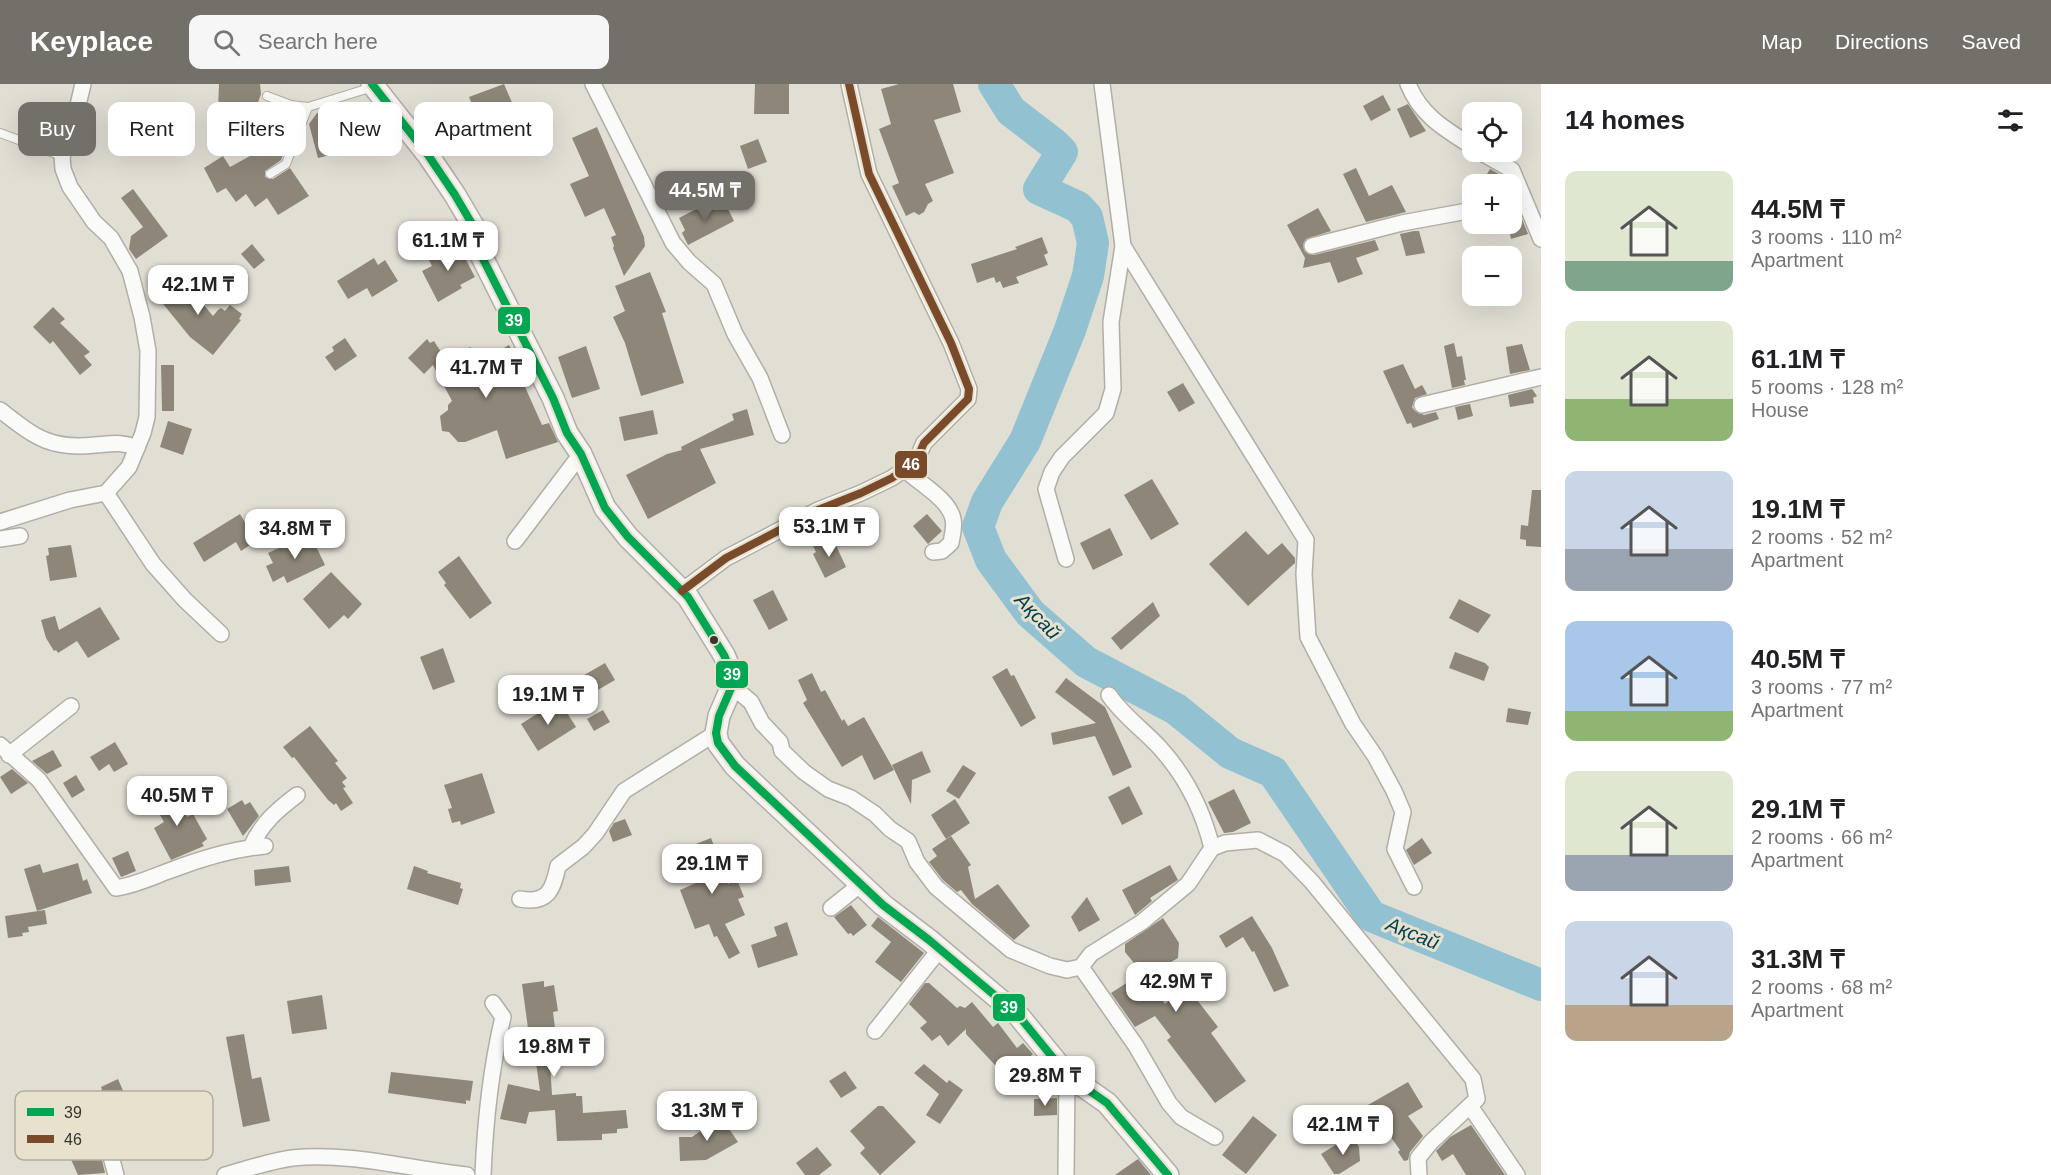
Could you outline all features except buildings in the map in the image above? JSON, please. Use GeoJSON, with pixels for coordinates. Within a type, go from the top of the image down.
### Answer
{"type":"FeatureCollection","features":[{"type":"Feature","properties":{"kind":"street"},"geometry":{"type":"LineString","coordinates":[[79,102],[83,84]]}},
{"type":"Feature","properties":{"kind":"street"},"geometry":{"type":"LineString","coordinates":[[593,84],[673,243],[689,262],[714,284],[735,334],[760,378],[782,435]]}},
{"type":"Feature","properties":{"kind":"street"},"geometry":{"type":"LineString","coordinates":[[681,591],[726,558],[818,510],[861,494],[916,461],[924,443],[968,399],[969,388],[935,308],[869,174],[849,84]]}},
{"type":"Feature","properties":{"kind":"street"},"geometry":{"type":"LineString","coordinates":[[1066,560],[1046,489],[1062,457],[1106,413],[1113,389],[1111,322],[1123,246],[1102,84]]}},
{"type":"Feature","properties":{"kind":"street"},"geometry":{"type":"LineString","coordinates":[[1408,84],[1418,105],[1437,123],[1462,140]]}},
{"type":"Feature","properties":{"kind":"street"},"geometry":{"type":"LineString","coordinates":[[373,86],[428,155],[475,230],[482,257],[553,398],[567,433],[581,454],[601,499],[616,524],[681,591],[698,613],[724,656],[732,674],[732,686],[719,716],[716,733],[718,743],[735,766],[883,905],[940,949],[1018,1015],[1067,1075],[1107,1104],[1168,1175]]}},
{"type":"Feature","properties":{"kind":"street"},"geometry":{"type":"LineString","coordinates":[[0,522],[70,500],[106,493],[129,467],[147,417],[148,351],[130,271],[111,238],[94,222],[70,187],[63,169],[62,156]]}},
{"type":"Feature","properties":{"kind":"street"},"geometry":{"type":"LineString","coordinates":[[1498,162],[1512,170],[1513,174]]}},
{"type":"Feature","properties":{"kind":"street"},"geometry":{"type":"LineString","coordinates":[[1522,206],[1541,239]]}},
{"type":"Feature","properties":{"kind":"street"},"geometry":{"type":"LineString","coordinates":[[1312,246],[1402,223],[1462,212]]}},
{"type":"Feature","properties":{"kind":"street"},"geometry":{"type":"LineString","coordinates":[[1123,246],[1306,540],[1304,574],[1308,637],[1353,724],[1376,756],[1394,791],[1402,812],[1395,849],[1414,887]]}},
{"type":"Feature","properties":{"kind":"street"},"geometry":{"type":"LineString","coordinates":[[1422,405],[1541,377]]}},
{"type":"Feature","properties":{"kind":"street"},"geometry":{"type":"LineString","coordinates":[[0,410],[33,436],[51,443],[70,446],[115,442],[136,447]]}},
{"type":"Feature","properties":{"kind":"street"},"geometry":{"type":"LineString","coordinates":[[515,541],[581,454]]}},
{"type":"Feature","properties":{"kind":"street"},"geometry":{"type":"LineString","coordinates":[[904,469],[946,503],[954,520],[951,543],[942,551],[933,552]]}},
{"type":"Feature","properties":{"kind":"street"},"geometry":{"type":"LineString","coordinates":[[106,493],[153,564],[185,600],[221,633]]}},
{"type":"Feature","properties":{"kind":"street"},"geometry":{"type":"LineString","coordinates":[[0,539],[20,536]]}},
{"type":"Feature","properties":{"kind":"street"},"geometry":{"type":"LineString","coordinates":[[732,686],[751,702],[762,723],[780,742],[782,751],[812,778],[828,789],[851,798],[908,841],[917,862],[936,887],[964,913],[1011,950],[1067,970],[1081,966],[1091,954],[1142,922],[1188,884],[1212,848],[1225,843],[1258,840],[1285,854],[1312,882],[1473,1079],[1477,1099],[1431,1142],[1418,1158],[1419,1175]]}},
{"type":"Feature","properties":{"kind":"street"},"geometry":{"type":"LineString","coordinates":[[1108,695],[1120,712],[1160,748],[1179,772],[1198,804],[1212,848]]}},
{"type":"Feature","properties":{"kind":"street"},"geometry":{"type":"LineString","coordinates":[[71,706],[5,750],[39,780],[116,888],[135,885],[229,851],[258,846],[264,823],[297,795]]}},
{"type":"Feature","properties":{"kind":"street"},"geometry":{"type":"LineString","coordinates":[[520,898],[532,901],[544,897],[554,886],[558,866],[596,834],[624,791],[716,733]]}},
{"type":"Feature","properties":{"kind":"street"},"geometry":{"type":"LineString","coordinates":[[831,908],[861,884]]}},
{"type":"Feature","properties":{"kind":"street"},"geometry":{"type":"LineString","coordinates":[[875,1031],[940,949]]}},
{"type":"Feature","properties":{"kind":"street"},"geometry":{"type":"LineString","coordinates":[[1081,966],[1136,1047],[1169,1103],[1181,1118],[1215,1137]]}},
{"type":"Feature","properties":{"kind":"street"},"geometry":{"type":"LineString","coordinates":[[483,1175],[487,1120],[503,1017],[494,1003]]}},
{"type":"Feature","properties":{"kind":"street"},"geometry":{"type":"LineString","coordinates":[[1066,1175],[1067,1075]]}},
{"type":"Feature","properties":{"kind":"street"},"geometry":{"type":"LineString","coordinates":[[1470,1106],[1517,1175]]}},
{"type":"Feature","properties":{"kind":"street"},"geometry":{"type":"LineString","coordinates":[[225,1175],[292,1158],[349,1153],[467,1175]]}},
{"type":"Feature","properties":{"kind":"street"},"geometry":{"type":"LineString","coordinates":[[112,1160],[116,1175]]}},
{"type":"Feature","properties":{"kind":"lane"},"geometry":{"type":"LineString","coordinates":[[267,96],[291,105],[308,107],[373,86]]}},
{"type":"Feature","properties":{"kind":"lane"},"geometry":{"type":"LineString","coordinates":[[270,174],[286,164],[308,107]]}},
{"type":"Feature","properties":{"kind":"lane"},"geometry":{"type":"LineString","coordinates":[[0,133],[18,140]]}},
{"type":"Feature","properties":{"kind":"waterway","name":"Ақсай"},"geometry":{"type":"LineString","coordinates":[[994,84],[1011,111],[1062,152],[1039,189],[1078,207],[1087,217],[1093,243],[1088,276],[1070,330],[1025,441],[987,502],[978,527],[991,560],[1030,613],[1086,662],[1176,709],[1230,753],[1273,772],[1371,916],[1541,985]]}},
{"type":"Feature","properties":{"kind":"transit line","name":"39"},"geometry":{"type":"LineString","coordinates":[[372,84],[428,155],[475,229],[482,257],[553,398],[567,433],[581,454],[605,508],[628,537],[688,597],[724,655],[732,674],[732,686],[719,716],[716,733],[718,743],[735,766],[883,905],[929,940],[1018,1015],[1067,1075],[1107,1103],[1168,1175]]}},
{"type":"Feature","properties":{"kind":"transit line","name":"46"},"geometry":{"type":"LineString","coordinates":[[682,591],[726,558],[818,510],[892,478],[916,461],[924,443],[968,399],[969,389],[951,343],[869,174],[849,84]]}}]}
